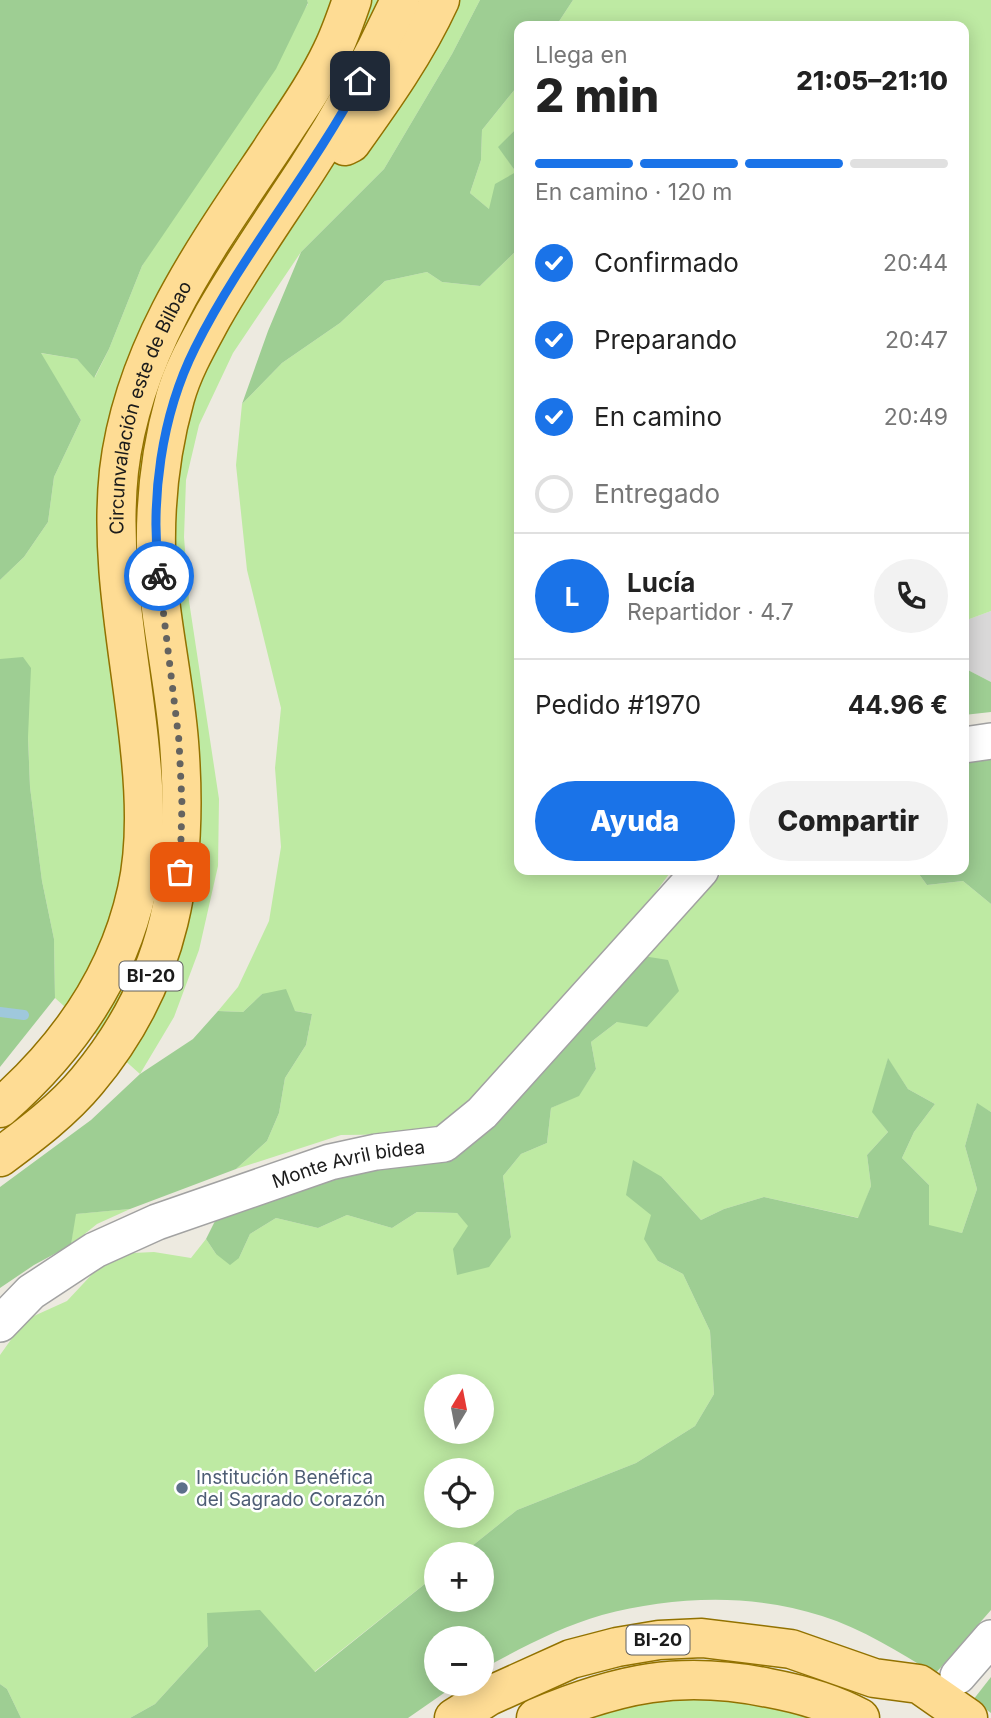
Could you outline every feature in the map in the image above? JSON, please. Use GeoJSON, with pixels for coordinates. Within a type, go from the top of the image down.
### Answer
{"type":"FeatureCollection","features":[{"type":"Feature","properties":{"kind":"main road"},"geometry":{"type":"LineString","coordinates":[[295,114],[336,0]]}},
{"type":"Feature","properties":{"kind":"main road","name":"Circunvalación este de Bilbao"},"geometry":{"type":"LineString","coordinates":[[0,1108],[33,1079],[68,1038],[99,990],[121,947],[137,891],[142,861],[144,801],[115,535],[120,471],[129,415],[148,356],[177,295],[295,114],[332,52],[352,0]]}},
{"type":"Feature","properties":{"kind":"main road","name":"Circunvalación este de Bilbao"},"geometry":{"type":"LineString","coordinates":[[0,1157],[34,1132],[86,1083],[139,1007],[166,936],[180,872],[182,804],[179,741],[156,553],[162,448],[177,393],[195,349],[236,275],[348,103],[400,0]]}},
{"type":"Feature","properties":{"kind":"main road"},"geometry":{"type":"LineString","coordinates":[[309,166],[351,143],[399,76],[423,36],[440,0]]}},
{"type":"Feature","properties":{"kind":"main road","name":"BI-20"},"geometry":{"type":"LineString","coordinates":[[454,1718],[489,1696],[571,1659],[659,1640],[702,1638],[791,1649],[874,1678],[926,1718]]}},
{"type":"Feature","properties":{"kind":"main road"},"geometry":{"type":"LineString","coordinates":[[874,1678],[919,1684],[968,1718]]}},
{"type":"Feature","properties":{"kind":"main road","name":"BI-20"},"geometry":{"type":"LineString","coordinates":[[536,1718],[582,1698],[629,1685],[675,1679],[732,1680],[807,1695],[860,1718]]}},
{"type":"Feature","properties":{"kind":"street"},"geometry":{"type":"LineString","coordinates":[[969,744],[991,741]]}},
{"type":"Feature","properties":{"kind":"street","name":"Monte Avril bidea"},"geometry":{"type":"LineString","coordinates":[[0,1324],[31,1292],[95,1250],[157,1222],[331,1161],[376,1152],[443,1144],[482,1113],[696,875]]}},
{"type":"Feature","properties":{"kind":"street"},"geometry":{"type":"LineString","coordinates":[[958,1676],[991,1638]]}},
{"type":"Feature","properties":{"kind":"shaded area"},"geometry":{"type":"Polygon","coordinates":[[[991,611],[991,682],[969,671],[969,619],[991,611]]]}},
{"type":"Feature","properties":{"kind":"green space"},"geometry":{"type":"Polygon","coordinates":[[[0,0],[307,0],[308,3],[276,69],[142,266],[109,349],[94,378],[77,359],[41,353],[81,420],[54,477],[48,522],[24,557],[0,580],[0,0]]]}},
{"type":"Feature","properties":{"kind":"green space"},"geometry":{"type":"Polygon","coordinates":[[[307,0],[480,0],[452,54],[384,169],[301,252],[233,353],[199,425],[186,480],[184,537],[189,601],[219,799],[218,866],[199,950],[174,1017],[140,1074],[55,998],[54,939],[42,881],[30,787],[28,737],[0,659],[0,580],[24,557],[48,522],[54,477],[81,420],[40,353],[77,359],[95,377],[142,266],[308,4],[307,0]]]}},
{"type":"Feature","properties":{"kind":"green space"},"geometry":{"type":"Polygon","coordinates":[[[480,0],[573,0],[559,21],[514,21],[514,90],[482,130],[481,160],[470,193],[489,209],[495,184],[514,173],[514,253],[480,286],[442,282],[427,272],[385,281],[340,323],[282,363],[242,404],[268,331],[301,252],[384,169],[452,54],[480,0]]]}},
{"type":"Feature","properties":{"kind":"green space"},"geometry":{"type":"Polygon","coordinates":[[[573,0],[991,0],[991,611],[969,619],[969,21],[559,21],[573,0]]]}},
{"type":"Feature","properties":{"kind":"green space"},"geometry":{"type":"Polygon","coordinates":[[[514,90],[514,131],[499,147],[514,169],[514,175],[490,210],[470,193],[481,160],[482,130],[514,90]]]}},
{"type":"Feature","properties":{"kind":"green space"},"geometry":{"type":"Polygon","coordinates":[[[514,131],[514,169],[498,147],[514,131]]]}},
{"type":"Feature","properties":{"kind":"green space"},"geometry":{"type":"Polygon","coordinates":[[[514,253],[514,875],[668,875],[556,1021],[434,1134],[341,1135],[236,1169],[267,1141],[279,1113],[285,1078],[306,1045],[312,1014],[295,1011],[262,994],[243,1012],[218,1011],[238,987],[269,921],[281,847],[275,768],[281,708],[247,570],[236,465],[242,404],[282,363],[340,323],[385,281],[427,272],[442,282],[480,286],[514,253]]]}},
{"type":"Feature","properties":{"kind":"green space"},"geometry":{"type":"Polygon","coordinates":[[[23,657],[31,668],[28,737],[30,787],[42,881],[54,939],[55,998],[0,1067],[0,659],[23,657]]]}},
{"type":"Feature","properties":{"kind":"green space"},"geometry":{"type":"Polygon","coordinates":[[[969,671],[991,682],[991,712],[969,714],[969,671]]]}},
{"type":"Feature","properties":{"kind":"green space"},"geometry":{"type":"Polygon","coordinates":[[[991,746],[991,904],[963,881],[927,885],[920,875],[969,875],[969,748],[991,746]]]}},
{"type":"Feature","properties":{"kind":"green space"},"geometry":{"type":"Polygon","coordinates":[[[720,875],[920,875],[927,885],[963,881],[991,904],[991,1112],[977,1104],[965,1146],[977,1189],[962,1233],[928,1226],[929,1185],[902,1158],[914,1132],[935,1104],[908,1089],[888,1059],[873,1112],[888,1132],[867,1155],[871,1186],[859,1218],[764,1197],[724,1209],[701,1220],[662,1177],[651,1215],[658,1261],[683,1274],[710,1331],[714,1394],[695,1426],[636,1463],[517,1510],[477,1542],[424,1542],[424,1585],[314,1672],[208,1646],[155,1704],[130,1718],[21,1718],[7,1689],[0,1684],[0,1355],[25,1320],[67,1301],[111,1254],[154,1252],[191,1258],[206,1239],[216,1254],[239,1258],[250,1234],[276,1218],[318,1228],[347,1215],[392,1228],[417,1212],[457,1213],[468,1225],[511,1237],[503,1176],[521,1154],[547,1143],[551,1108],[579,1095],[596,1069],[591,1042],[617,1022],[643,956],[720,875]]]}},
{"type":"Feature","properties":{"kind":"green space"},"geometry":{"type":"Polygon","coordinates":[[[643,956],[668,960],[679,991],[647,1027],[617,1022],[591,1042],[596,1069],[579,1096],[551,1108],[547,1143],[521,1154],[503,1176],[511,1237],[489,1267],[457,1275],[453,1249],[468,1226],[457,1213],[417,1212],[392,1228],[347,1215],[318,1228],[276,1218],[250,1234],[239,1258],[230,1265],[216,1254],[206,1239],[216,1219],[343,1172],[440,1162],[643,956]]]}},
{"type":"Feature","properties":{"kind":"green space"},"geometry":{"type":"Polygon","coordinates":[[[286,989],[295,1011],[312,1014],[306,1045],[285,1078],[279,1113],[267,1141],[236,1169],[130,1209],[76,1214],[71,1245],[0,1288],[0,1187],[91,1120],[140,1074],[193,1039],[218,1011],[243,1012],[262,994],[286,989]]]}},
{"type":"Feature","properties":{"kind":"green space"},"geometry":{"type":"Polygon","coordinates":[[[888,1058],[908,1089],[935,1104],[914,1132],[902,1158],[929,1185],[929,1225],[962,1233],[977,1189],[965,1146],[977,1103],[991,1112],[991,1610],[935,1674],[866,1634],[822,1616],[768,1603],[684,1601],[629,1609],[586,1620],[540,1639],[494,1663],[494,1626],[424,1626],[424,1696],[440,1696],[408,1718],[130,1718],[155,1704],[208,1646],[207,1613],[260,1610],[315,1672],[424,1585],[424,1612],[494,1612],[494,1542],[477,1542],[517,1510],[636,1463],[695,1426],[714,1394],[710,1331],[683,1274],[658,1261],[644,1239],[651,1215],[626,1195],[633,1160],[662,1177],[701,1220],[724,1209],[764,1197],[858,1218],[871,1186],[867,1155],[888,1132],[872,1112],[888,1058]]]}},
{"type":"Feature","properties":{"kind":"green space"},"geometry":{"type":"Polygon","coordinates":[[[130,1209],[97,1224],[71,1245],[75,1214],[130,1209]]]}},
{"type":"Feature","properties":{"kind":"green space"},"geometry":{"type":"Polygon","coordinates":[[[991,1677],[991,1713],[973,1700],[991,1677]]]}},
{"type":"Feature","properties":{"kind":"green space"},"geometry":{"type":"Polygon","coordinates":[[[0,1684],[7,1689],[21,1718],[0,1718],[0,1684]]]}},
{"type":"Feature","properties":{"kind":"green space"},"geometry":{"type":"Polygon","coordinates":[[[698,1691],[817,1718],[572,1718],[698,1691]]]}},
{"type":"Feature","properties":{"kind":"waterway"},"geometry":{"type":"LineString","coordinates":[[0,1012],[24,1015]]}},
{"type":"Feature","properties":{"kind":"way so far"},"geometry":{"type":"LineString","coordinates":[[159,576],[179,741],[182,804],[180,872]]}},
{"type":"Feature","properties":{"kind":"place","name":"Institución Benéfica del Sagrado Corazón"},"geometry":{"type":"Point","coordinates":[182,1488]}},
{"type":"Feature","properties":{"kind":"route"},"geometry":{"type":"LineString","coordinates":[[159,576],[156,553],[157,501],[162,448],[177,393],[195,349],[236,275],[309,166],[360,81]]}}]}
